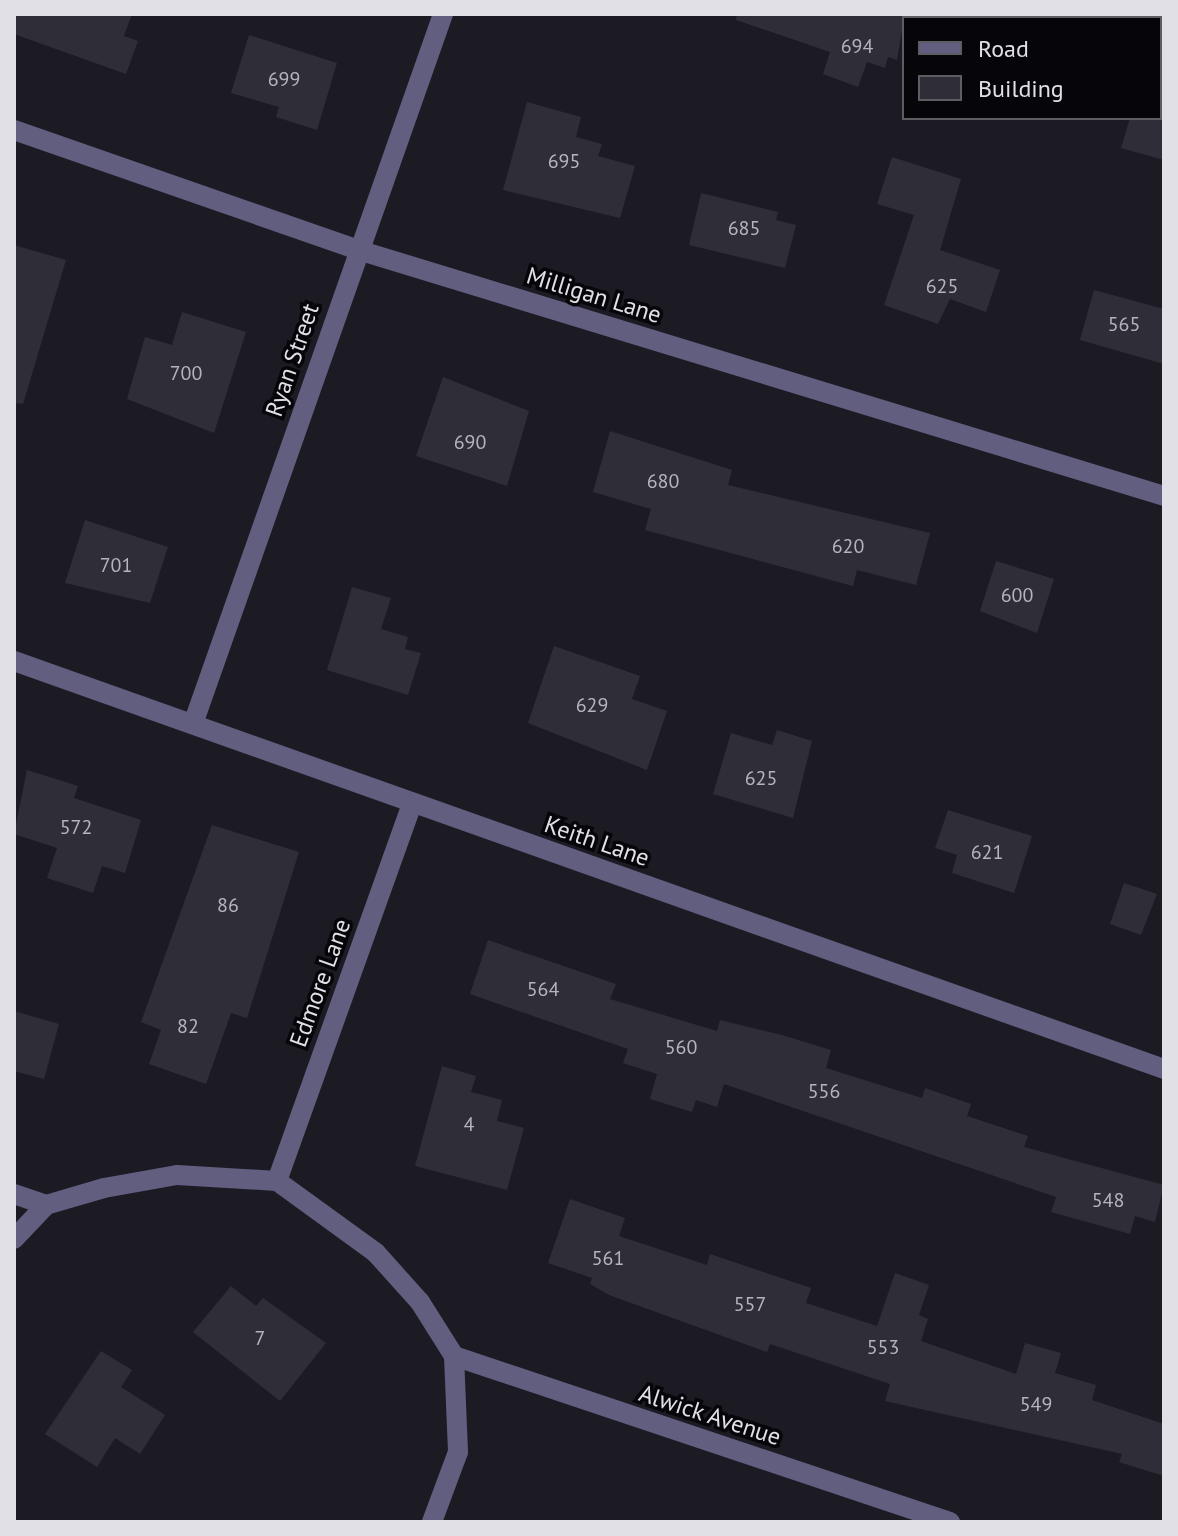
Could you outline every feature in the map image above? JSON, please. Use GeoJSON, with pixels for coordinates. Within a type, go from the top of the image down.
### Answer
{"type":"FeatureCollection","features":[{"type":"Feature","properties":{"kind":"street","name":"Ryan Street"},"geometry":{"type":"LineString","coordinates":[[193,724],[443,14]]}},
{"type":"Feature","properties":{"kind":"street","name":"Milligan Lane"},"geometry":{"type":"LineString","coordinates":[[14,130],[358,250],[1164,496]]}},
{"type":"Feature","properties":{"kind":"street","name":"Keith Lane"},"geometry":{"type":"LineString","coordinates":[[14,661],[1164,1069]]}},
{"type":"Feature","properties":{"kind":"street","name":"Edmore Lane"},"geometry":{"type":"LineString","coordinates":[[277,1181],[412,803]]}},
{"type":"Feature","properties":{"kind":"street"},"geometry":{"type":"LineString","coordinates":[[14,1194],[46,1205],[177,1175],[277,1181],[376,1253],[420,1302],[454,1356],[458,1452],[432,1522]]}},
{"type":"Feature","properties":{"kind":"street"},"geometry":{"type":"LineString","coordinates":[[14,1239],[46,1205]]}},
{"type":"Feature","properties":{"kind":"street","name":"Alwick Avenue"},"geometry":{"type":"LineString","coordinates":[[454,1356],[950,1522]]}},
{"type":"Feature","properties":{"kind":"building"},"geometry":{"type":"Polygon","coordinates":[[[14,14],[132,14],[124,36],[138,41],[126,74],[14,34],[14,14]]]}},
{"type":"Feature","properties":{"kind":"building"},"geometry":{"type":"Polygon","coordinates":[[[737,14],[913,14],[902,16],[897,60],[888,57],[885,68],[867,62],[858,87],[823,74],[830,52],[736,20],[737,14]]]}},
{"type":"Feature","properties":{"kind":"building"},"geometry":{"type":"Polygon","coordinates":[[[249,35],[337,63],[317,130],[276,117],[279,107],[231,93],[249,35]]]}},
{"type":"Feature","properties":{"kind":"building"},"geometry":{"type":"Polygon","coordinates":[[[527,102],[581,117],[576,137],[602,144],[598,156],[635,166],[620,218],[503,190],[527,102]]]}},
{"type":"Feature","properties":{"kind":"building"},"geometry":{"type":"Polygon","coordinates":[[[1164,118],[1164,160],[1121,148],[1129,120],[1164,118]]]}},
{"type":"Feature","properties":{"kind":"building"},"geometry":{"type":"Polygon","coordinates":[[[892,157],[961,179],[940,250],[1000,270],[986,312],[950,299],[938,324],[884,305],[914,215],[877,204],[892,157]]]}},
{"type":"Feature","properties":{"kind":"building"},"geometry":{"type":"Polygon","coordinates":[[[701,193],[778,212],[776,220],[796,225],[785,268],[689,245],[701,193]]]}},
{"type":"Feature","properties":{"kind":"building"},"geometry":{"type":"Polygon","coordinates":[[[14,245],[66,260],[23,404],[14,403],[14,245]]]}},
{"type":"Feature","properties":{"kind":"building"},"geometry":{"type":"Polygon","coordinates":[[[1094,290],[1164,309],[1164,364],[1080,340],[1094,290]]]}},
{"type":"Feature","properties":{"kind":"building"},"geometry":{"type":"Polygon","coordinates":[[[182,312],[246,332],[214,433],[127,399],[145,337],[172,345],[182,312]]]}},
{"type":"Feature","properties":{"kind":"building"},"geometry":{"type":"Polygon","coordinates":[[[443,377],[529,411],[507,486],[416,456],[443,377]]]}},
{"type":"Feature","properties":{"kind":"building"},"geometry":{"type":"Polygon","coordinates":[[[610,431],[732,470],[728,485],[930,533],[916,585],[857,570],[853,586],[645,530],[651,509],[593,492],[610,431]]]}},
{"type":"Feature","properties":{"kind":"building"},"geometry":{"type":"Polygon","coordinates":[[[85,520],[168,547],[150,603],[65,583],[85,520]]]}},
{"type":"Feature","properties":{"kind":"building"},"geometry":{"type":"Polygon","coordinates":[[[996,561],[1054,579],[1037,633],[980,611],[996,561]]]}},
{"type":"Feature","properties":{"kind":"building"},"geometry":{"type":"Polygon","coordinates":[[[352,587],[391,598],[381,629],[408,637],[405,649],[421,653],[408,695],[327,670],[352,587]]]}},
{"type":"Feature","properties":{"kind":"building"},"geometry":{"type":"Polygon","coordinates":[[[554,646],[640,676],[632,699],[667,711],[647,770],[528,723],[554,646]]]}},
{"type":"Feature","properties":{"kind":"building"},"geometry":{"type":"Polygon","coordinates":[[[777,730],[812,741],[793,818],[713,794],[731,733],[772,745],[777,730]]]}},
{"type":"Feature","properties":{"kind":"building"},"geometry":{"type":"Polygon","coordinates":[[[27,770],[78,786],[74,798],[141,820],[125,873],[102,866],[93,893],[47,878],[57,848],[14,834],[27,770]]]}},
{"type":"Feature","properties":{"kind":"building"},"geometry":{"type":"Polygon","coordinates":[[[948,810],[1032,836],[1014,893],[952,873],[957,855],[935,848],[948,810]]]}},
{"type":"Feature","properties":{"kind":"building"},"geometry":{"type":"Polygon","coordinates":[[[212,825],[299,852],[247,1018],[231,1013],[206,1084],[149,1064],[161,1030],[141,1022],[212,825]]]}},
{"type":"Feature","properties":{"kind":"building"},"geometry":{"type":"Polygon","coordinates":[[[1124,883],[1157,894],[1141,935],[1110,924],[1124,883]]]}},
{"type":"Feature","properties":{"kind":"building"},"geometry":{"type":"Polygon","coordinates":[[[488,940],[616,984],[610,999],[717,1031],[720,1020],[831,1050],[826,1068],[922,1098],[925,1088],[971,1104],[967,1116],[1028,1136],[1024,1147],[1164,1185],[1155,1222],[1135,1216],[1130,1234],[1051,1212],[1056,1197],[724,1084],[717,1107],[696,1100],[692,1112],[650,1099],[657,1074],[623,1063],[628,1049],[470,994],[488,940]]]}},
{"type":"Feature","properties":{"kind":"building"},"geometry":{"type":"Polygon","coordinates":[[[14,1011],[59,1024],[44,1079],[14,1071],[14,1011]]]}},
{"type":"Feature","properties":{"kind":"building"},"geometry":{"type":"Polygon","coordinates":[[[442,1066],[476,1076],[471,1092],[502,1100],[497,1121],[524,1128],[507,1190],[415,1166],[442,1066]]]}},
{"type":"Feature","properties":{"kind":"building"},"geometry":{"type":"Polygon","coordinates":[[[570,1199],[625,1218],[619,1236],[707,1265],[710,1254],[811,1288],[806,1303],[877,1326],[895,1273],[929,1285],[919,1315],[928,1319],[921,1341],[1016,1374],[1025,1343],[1061,1353],[1055,1373],[1096,1385],[1092,1400],[1164,1424],[1164,1476],[1119,1462],[1122,1454],[885,1401],[890,1384],[770,1344],[767,1352],[609,1295],[590,1284],[592,1278],[548,1263],[570,1199]]]}},
{"type":"Feature","properties":{"kind":"building"},"geometry":{"type":"Polygon","coordinates":[[[231,1286],[256,1306],[263,1298],[326,1343],[280,1401],[193,1332],[231,1286]]]}},
{"type":"Feature","properties":{"kind":"building"},"geometry":{"type":"Polygon","coordinates":[[[101,1351],[132,1370],[121,1387],[165,1415],[140,1454],[115,1438],[97,1467],[45,1434],[101,1351]]]}}]}
